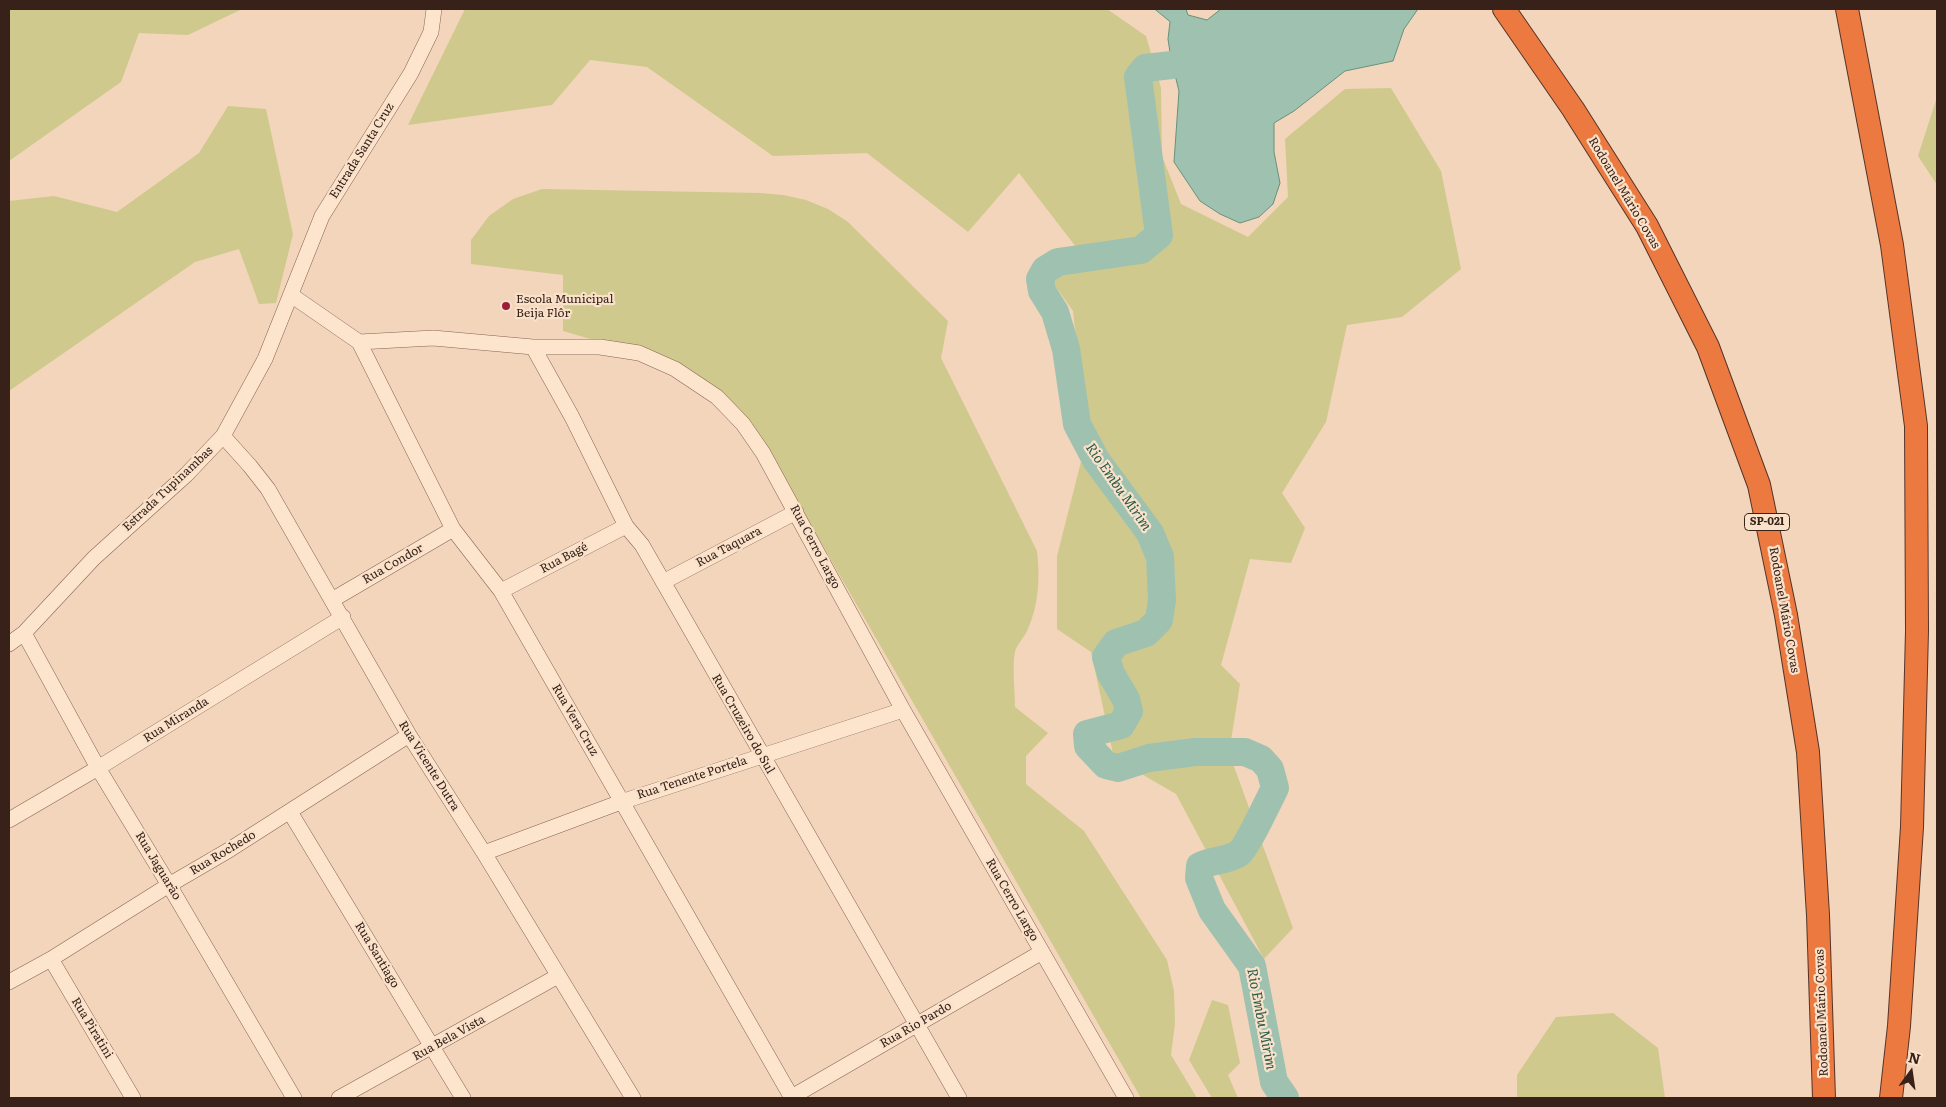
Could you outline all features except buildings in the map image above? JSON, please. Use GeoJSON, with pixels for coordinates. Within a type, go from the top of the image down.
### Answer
{"type":"FeatureCollection","features":[{"type":"Feature","properties":{"kind":"highway","name":"Rodoanel Mário Covas"},"geometry":{"type":"LineString","coordinates":[[1504,9],[1573,109],[1647,226],[1708,347],[1760,485],[1786,615],[1808,752],[1818,915],[1824,1098]]}},
{"type":"Feature","properties":{"kind":"highway"},"geometry":{"type":"LineString","coordinates":[[1847,9],[1892,245],[1916,426],[1918,631],[1912,827],[1899,1026],[1891,1098]]}},
{"type":"Feature","properties":{"kind":"street","name":"Entrada Santa Cruz"},"geometry":{"type":"LineString","coordinates":[[290,295],[322,216],[424,48],[431,32],[434,9]]}},
{"type":"Feature","properties":{"kind":"street"},"geometry":{"type":"LineString","coordinates":[[290,295],[359,342]]}},
{"type":"Feature","properties":{"kind":"street","name":"Estrada Tupinambas"},"geometry":{"type":"LineString","coordinates":[[9,644],[24,633],[94,558],[186,475],[223,436],[265,359],[290,295]]}},
{"type":"Feature","properties":{"kind":"street","name":"Rua Cerro Largo"},"geometry":{"type":"LineString","coordinates":[[359,342],[433,338],[533,347],[600,347],[639,352],[675,369],[717,397],[743,424],[763,453],[903,710],[1126,1098]]}},
{"type":"Feature","properties":{"kind":"street","name":"Rua Vera Cruz"},"geometry":{"type":"LineString","coordinates":[[359,342],[453,529],[501,591],[791,1098]]}},
{"type":"Feature","properties":{"kind":"street","name":"Rua Cruzeiro do Sul"},"geometry":{"type":"LineString","coordinates":[[533,347],[572,417],[626,526],[642,545],[959,1098]]}},
{"type":"Feature","properties":{"kind":"street","name":"Rua Vicente Dutra"},"geometry":{"type":"LineString","coordinates":[[223,436],[268,489],[409,735],[484,853],[633,1098]]}},
{"type":"Feature","properties":{"kind":"street","name":"Rua Taquara"},"geometry":{"type":"LineString","coordinates":[[662,582],[796,512]]}},
{"type":"Feature","properties":{"kind":"street","name":"Rua Bagé"},"geometry":{"type":"LineString","coordinates":[[501,591],[626,526]]}},
{"type":"Feature","properties":{"kind":"street","name":"Rua Condor"},"geometry":{"type":"LineString","coordinates":[[332,600],[453,529]]}},
{"type":"Feature","properties":{"kind":"street","name":"Rua Miranda"},"geometry":{"type":"LineString","coordinates":[[9,820],[98,768],[343,617]]}},
{"type":"Feature","properties":{"kind":"street","name":"Rua Jaguarão"},"geometry":{"type":"LineString","coordinates":[[24,633],[98,768],[294,1098]]}},
{"type":"Feature","properties":{"kind":"street","name":"Rua Tenente Portela"},"geometry":{"type":"LineString","coordinates":[[484,853],[621,802],[903,710]]}},
{"type":"Feature","properties":{"kind":"street","name":"Rua Rochedo"},"geometry":{"type":"LineString","coordinates":[[9,982],[290,812],[409,735]]}},
{"type":"Feature","properties":{"kind":"street","name":"Rua Santiago"},"geometry":{"type":"LineString","coordinates":[[290,812],[463,1098]]}},
{"type":"Feature","properties":{"kind":"street","name":"Rua Rio Pardo"},"geometry":{"type":"LineString","coordinates":[[791,1098],[1042,952]]}},
{"type":"Feature","properties":{"kind":"street","name":"Rua Piratini"},"geometry":{"type":"LineString","coordinates":[[51,958],[133,1098]]}},
{"type":"Feature","properties":{"kind":"street","name":"Rua Bela Vista"},"geometry":{"type":"LineString","coordinates":[[339,1098],[558,976]]}},
{"type":"Feature","properties":{"kind":"shaded area"},"geometry":{"type":"Polygon","coordinates":[[[9,9],[242,9],[188,35],[139,33],[121,82],[9,161],[9,9]]]}},
{"type":"Feature","properties":{"kind":"shaded area"},"geometry":{"type":"Polygon","coordinates":[[[465,9],[1107,9],[1146,36],[1161,88],[1162,156],[1181,204],[1248,237],[1288,197],[1285,139],[1345,89],[1391,88],[1441,171],[1461,269],[1402,317],[1347,325],[1326,422],[1282,493],[1305,528],[1291,563],[1250,559],[1221,665],[1240,684],[1229,753],[1293,928],[1264,959],[1176,794],[1114,758],[1091,652],[1057,629],[1057,556],[1087,438],[1073,311],[1051,280],[1076,247],[1019,173],[968,232],[867,153],[773,156],[647,67],[590,60],[552,105],[408,125],[465,9]]]}},
{"type":"Feature","properties":{"kind":"shaded area"},"geometry":{"type":"Polygon","coordinates":[[[1155,9],[1186,9],[1188,15],[1207,20],[1221,9],[1418,9],[1404,29],[1393,61],[1345,71],[1294,111],[1274,123],[1274,152],[1280,183],[1273,204],[1259,217],[1240,223],[1220,214],[1200,201],[1174,162],[1179,91],[1168,39],[1170,22],[1155,9]]]}},
{"type":"Feature","properties":{"kind":"shaded area"},"geometry":{"type":"Polygon","coordinates":[[[1937,97],[1937,185],[1918,156],[1937,97]]]}},
{"type":"Feature","properties":{"kind":"shaded area"},"geometry":{"type":"Polygon","coordinates":[[[228,106],[266,109],[293,234],[276,303],[259,304],[239,249],[195,262],[9,391],[9,201],[54,196],[117,212],[199,153],[228,106]]]}},
{"type":"Feature","properties":{"kind":"shaded area"},"geometry":{"type":"Polygon","coordinates":[[[542,189],[760,193],[806,200],[828,209],[848,222],[948,321],[941,358],[1037,551],[1038,582],[1036,602],[1026,634],[1016,649],[1014,658],[1015,707],[1048,733],[1026,756],[1026,784],[1084,831],[1167,960],[1174,991],[1175,1023],[1171,1055],[1197,1098],[1141,1098],[752,423],[732,402],[709,383],[611,345],[563,331],[563,275],[471,264],[471,240],[489,216],[513,199],[542,189]]]}},
{"type":"Feature","properties":{"kind":"shaded area"},"geometry":{"type":"Polygon","coordinates":[[[1212,1000],[1228,1005],[1240,1063],[1228,1075],[1238,1098],[1212,1098],[1189,1060],[1212,1000]]]}},
{"type":"Feature","properties":{"kind":"shaded area"},"geometry":{"type":"Polygon","coordinates":[[[1613,1013],[1658,1048],[1665,1098],[1517,1098],[1517,1075],[1556,1017],[1613,1013]]]}},
{"type":"Feature","properties":{"kind":"waterway","name":"Rio Embu Mirim"},"geometry":{"type":"LineString","coordinates":[[1207,54],[1172,65],[1145,68],[1138,77],[1159,235],[1141,250],[1058,262],[1045,270],[1040,279],[1042,291],[1055,312],[1066,349],[1077,424],[1096,460],[1150,533],[1160,557],[1162,600],[1159,620],[1146,633],[1116,643],[1106,657],[1111,674],[1126,699],[1129,711],[1121,725],[1087,734],[1088,746],[1106,765],[1118,768],[1149,758],[1195,752],[1245,752],[1261,759],[1270,769],[1275,788],[1242,850],[1233,856],[1200,866],[1199,878],[1212,910],[1252,966],[1274,1082],[1285,1098]]}},
{"type":"Feature","properties":{"kind":"place","name":"Escola Municipal Beija Flôr"},"geometry":{"type":"Point","coordinates":[506,306]}}]}
